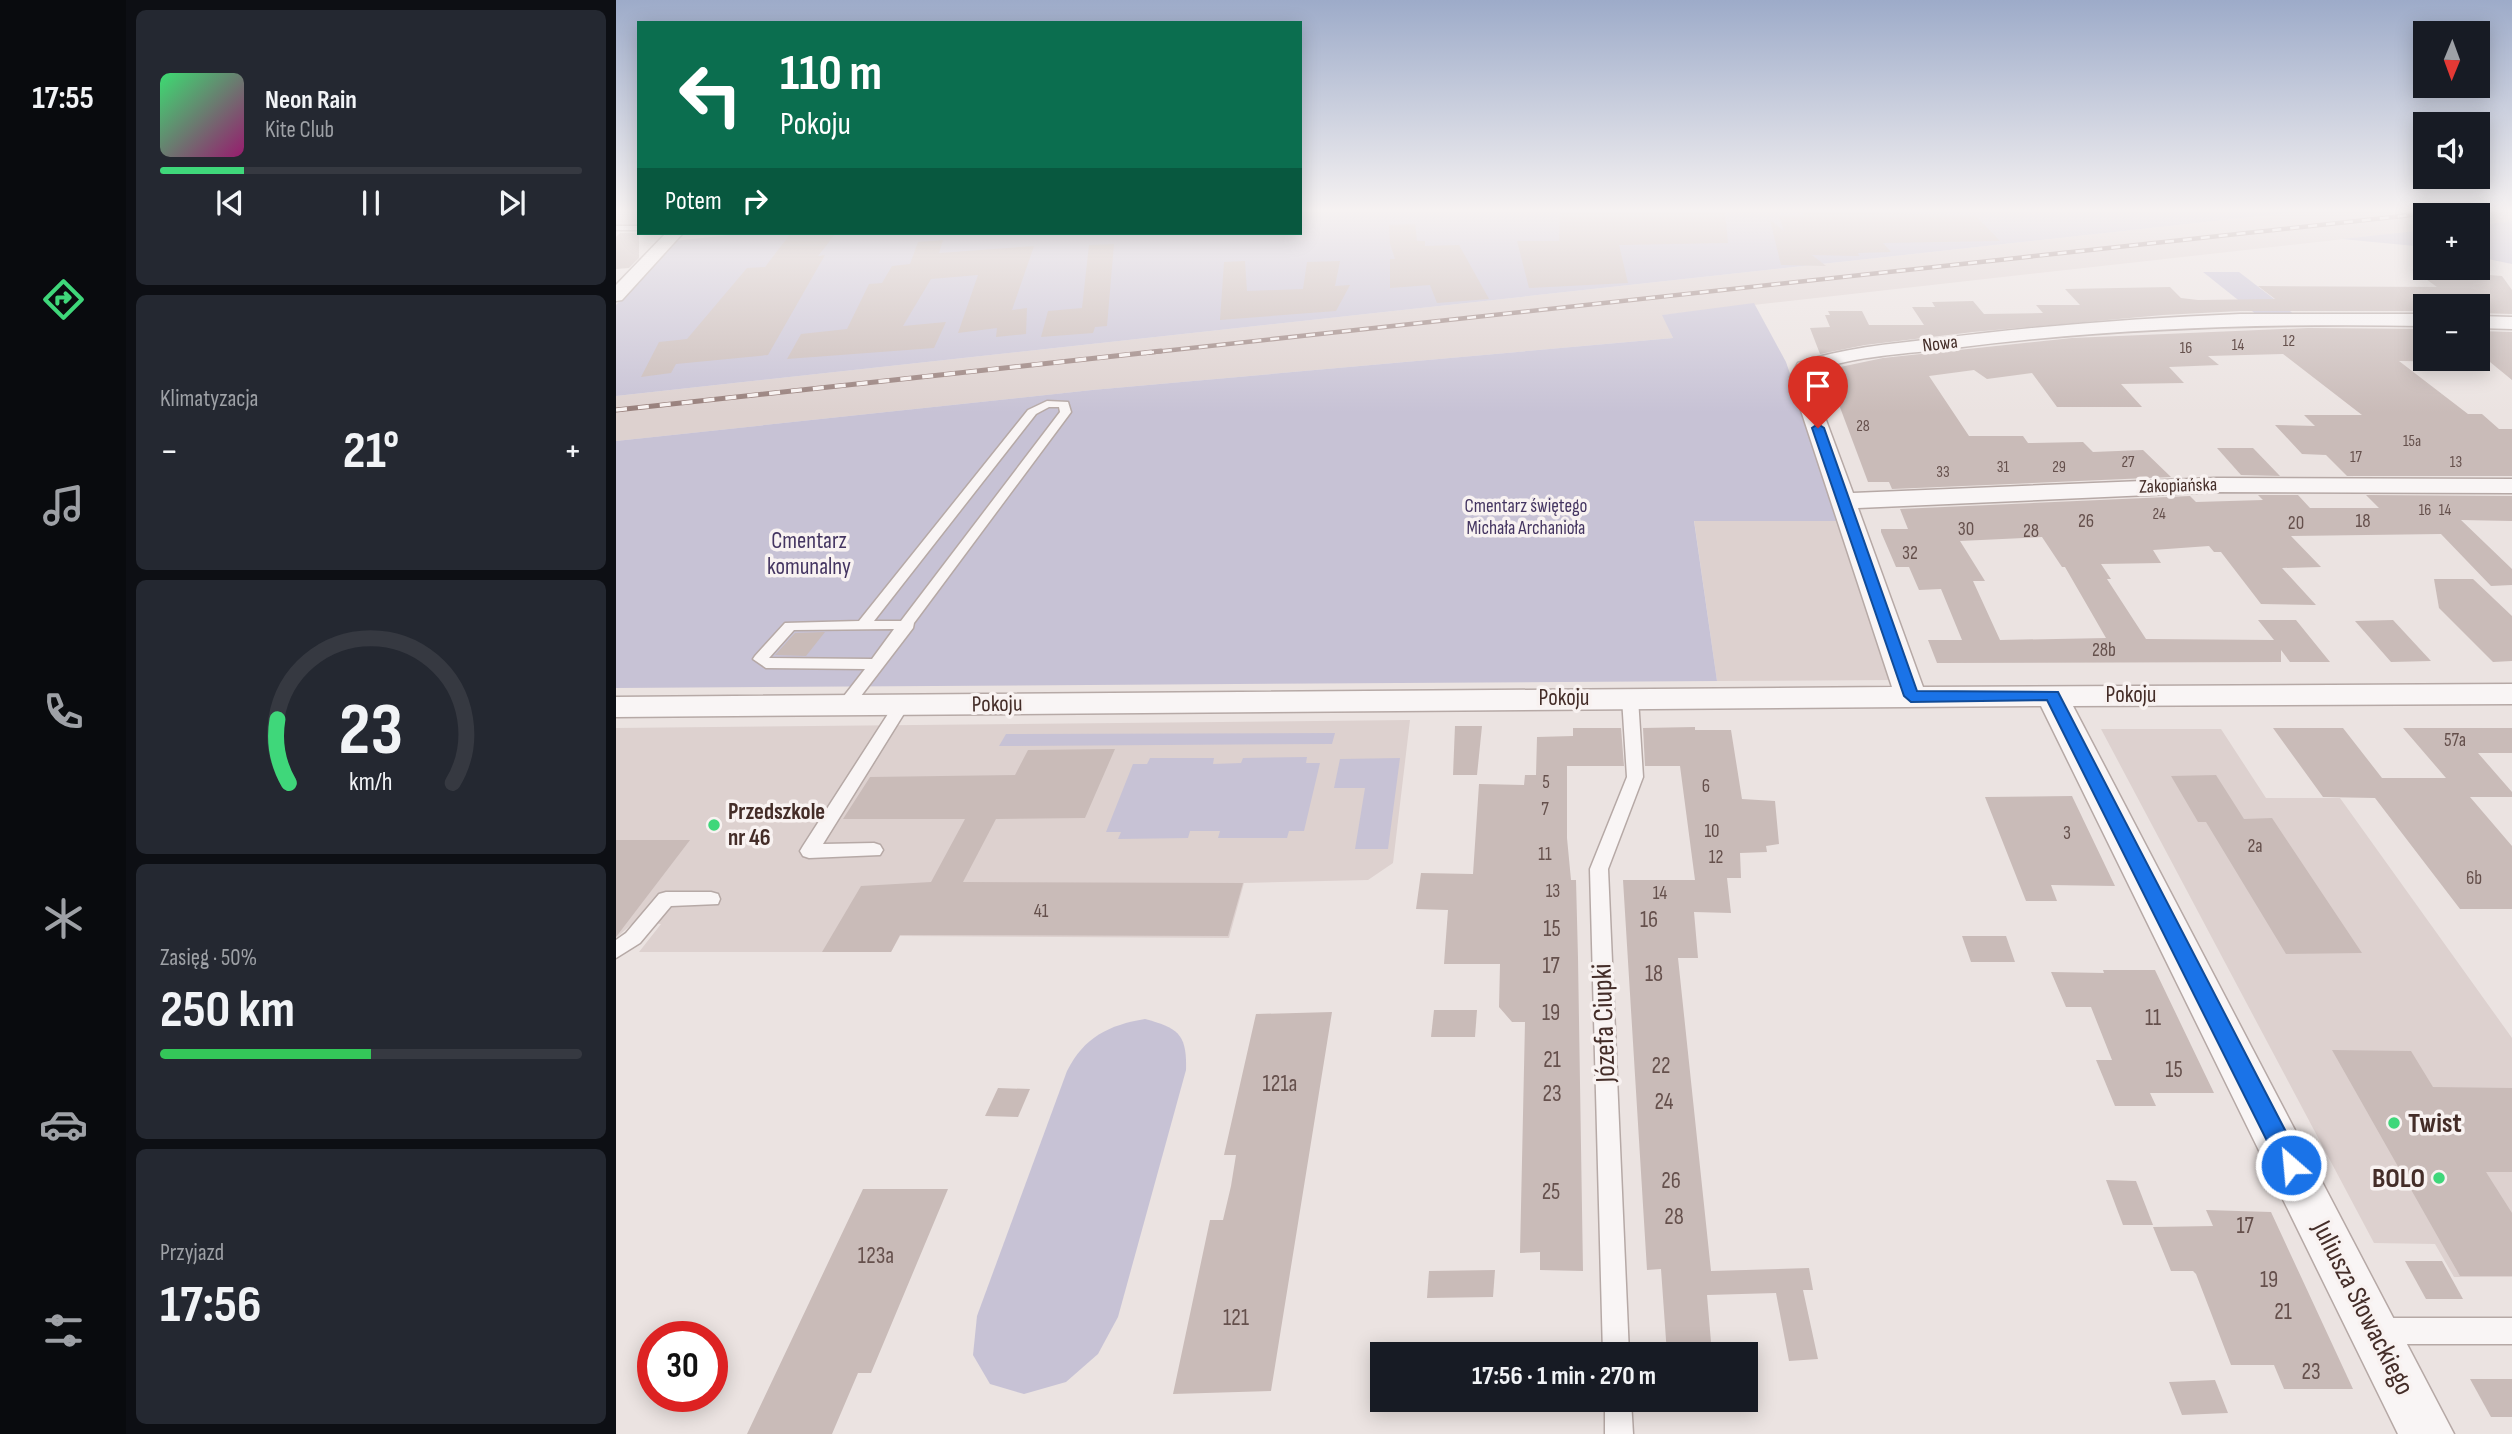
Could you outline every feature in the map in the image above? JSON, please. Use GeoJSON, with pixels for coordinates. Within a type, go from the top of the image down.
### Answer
{"type":"FeatureCollection","features":[{"type":"Feature","properties":{"kind":"street"},"geometry":{"type":"LineString","coordinates":[[616,296],[632,279]]}},
{"type":"Feature","properties":{"kind":"street","name":"Nowa"},"geometry":{"type":"LineString","coordinates":[[1911,696],[1800,377],[1805,367],[1814,363],[1942,344],[2107,328],[2280,320],[2413,320]]}},
{"type":"Feature","properties":{"kind":"street"},"geometry":{"type":"LineString","coordinates":[[2490,322],[2512,323]]}},
{"type":"Feature","properties":{"kind":"street","name":"Zakopiańska"},"geometry":{"type":"LineString","coordinates":[[1844,501],[2216,485],[2512,486]]}},
{"type":"Feature","properties":{"kind":"street","name":"Pokoju"},"geometry":{"type":"LineString","coordinates":[[616,707],[2052,695],[2512,694]]}},
{"type":"Feature","properties":{"kind":"street","name":"Juliusza Słowackiego"},"geometry":{"type":"LineString","coordinates":[[2052,695],[2427,1434]]}},
{"type":"Feature","properties":{"kind":"lane"},"geometry":{"type":"LineString","coordinates":[[845,705],[908,625],[1066,412],[1064,404],[1047,404],[1032,412],[863,625]]}},
{"type":"Feature","properties":{"kind":"lane"},"geometry":{"type":"LineString","coordinates":[[877,664],[761,662],[760,659],[790,626],[908,625]]}},
{"type":"Feature","properties":{"kind":"lane","name":"Józefa Ciupki"},"geometry":{"type":"LineString","coordinates":[[1616,1342],[1599,869],[1635,777],[1630,698]]}},
{"type":"Feature","properties":{"kind":"lane"},"geometry":{"type":"LineString","coordinates":[[873,850],[809,851],[902,704]]}},
{"type":"Feature","properties":{"kind":"lane"},"geometry":{"type":"LineString","coordinates":[[616,950],[640,930],[666,899],[711,899]]}},
{"type":"Feature","properties":{"kind":"lane"},"geometry":{"type":"LineString","coordinates":[[2375,1331],[2512,1331]]}},
{"type":"Feature","properties":{"kind":"lane"},"geometry":{"type":"LineString","coordinates":[[1618,1412],[1619,1434]]}},
{"type":"Feature","properties":{"kind":"shaded area"},"geometry":{"type":"Polygon","coordinates":[[[1686,279],[1986,279],[1663,315],[1673,338],[1092,390],[616,441],[616,396],[1686,279]]]}},
{"type":"Feature","properties":{"kind":"shaded area"},"geometry":{"type":"Polygon","coordinates":[[[1694,520],[1840,521],[1893,680],[1717,681],[1694,520]]]}},
{"type":"Feature","properties":{"kind":"shaded area"},"geometry":{"type":"Polygon","coordinates":[[[1410,720],[1393,863],[1368,880],[1244,883],[1229,938],[900,936],[891,952],[639,952],[661,924],[633,923],[616,938],[616,728],[1410,720]]]}},
{"type":"Feature","properties":{"kind":"shaded area"},"geometry":{"type":"Polygon","coordinates":[[[2101,729],[2221,729],[2266,798],[2340,798],[2512,1038],[2512,1277],[2454,1277],[2435,1244],[2374,1243],[2101,729]]]}},
{"type":"Feature","properties":{"kind":"green space"},"geometry":{"type":"Polygon","coordinates":[[[639,279],[1686,279],[616,396],[616,305],[639,279]]]}},
{"type":"Feature","properties":{"kind":"green space"},"geometry":{"type":"Polygon","coordinates":[[[2212,279],[2248,279],[2295,315],[2257,315],[2212,279]]]}},
{"type":"Feature","properties":{"kind":"green space","name":"Cmentarz świętego Michała Archanioła"},"geometry":{"type":"Polygon","coordinates":[[[1754,303],[1786,362],[1840,521],[1694,521],[1717,681],[616,688],[616,441],[1092,390],[1673,338],[1662,315],[1754,303]]]}},
{"type":"Feature","properties":{"kind":"green space"},"geometry":{"type":"Polygon","coordinates":[[[1335,733],[1332,744],[999,746],[1006,734],[1335,733]]]}},
{"type":"Feature","properties":{"kind":"green space"},"geometry":{"type":"Polygon","coordinates":[[[1307,757],[1306,763],[1320,763],[1304,831],[1289,831],[1287,838],[1218,838],[1220,831],[1190,831],[1188,838],[1118,839],[1121,832],[1106,832],[1133,764],[1147,764],[1150,758],[1214,758],[1213,764],[1241,763],[1243,758],[1307,757]]]}},
{"type":"Feature","properties":{"kind":"green space"},"geometry":{"type":"Polygon","coordinates":[[[1400,758],[1388,849],[1355,849],[1365,788],[1334,788],[1340,759],[1400,758]]]}},
{"type":"Feature","properties":{"kind":"green space"},"geometry":{"type":"Polygon","coordinates":[[[1145,1019],[1166,1026],[1179,1035],[1185,1049],[1186,1070],[1118,1317],[1098,1354],[1066,1382],[1024,1394],[990,1384],[973,1355],[977,1316],[1067,1071],[1081,1049],[1099,1035],[1120,1025],[1145,1019]]]}},
{"type":"Feature","properties":{"kind":"building"},"geometry":{"type":"Polygon","coordinates":[[[738,279],[811,279],[768,355],[676,364],[671,373],[641,377],[659,342],[687,339],[738,279]]]}},
{"type":"Feature","properties":{"kind":"building"},"geometry":{"type":"Polygon","coordinates":[[[884,279],[932,279],[903,326],[946,322],[934,348],[787,359],[801,334],[847,329],[869,284],[882,283],[884,279]]]}},
{"type":"Feature","properties":{"kind":"building"},"geometry":{"type":"Polygon","coordinates":[[[977,279],[1023,279],[1012,310],[1027,308],[1026,334],[996,337],[997,328],[958,333],[977,279]]]}},
{"type":"Feature","properties":{"kind":"building"},"geometry":{"type":"Polygon","coordinates":[[[1085,279],[1111,279],[1107,326],[1095,327],[1093,333],[1041,337],[1048,311],[1082,308],[1085,279]]]}},
{"type":"Feature","properties":{"kind":"building"},"geometry":{"type":"Polygon","coordinates":[[[1223,279],[1246,279],[1247,291],[1303,289],[1304,279],[1336,279],[1335,286],[1350,285],[1336,311],[1220,320],[1223,279]]]}},
{"type":"Feature","properties":{"kind":"building"},"geometry":{"type":"Polygon","coordinates":[[[1390,279],[1478,279],[1489,299],[1437,303],[1430,285],[1390,288],[1390,279]]]}},
{"type":"Feature","properties":{"kind":"building"},"geometry":{"type":"Polygon","coordinates":[[[1527,279],[1627,279],[1628,283],[1529,288],[1527,279]]]}},
{"type":"Feature","properties":{"kind":"building"},"geometry":{"type":"Polygon","coordinates":[[[2504,279],[2512,290],[2512,314],[2490,313],[2490,294],[2413,294],[2413,311],[2240,311],[2163,315],[1973,332],[1865,345],[1820,354],[1810,328],[1830,327],[1825,315],[1830,315],[1828,311],[1862,311],[1869,325],[1924,325],[1912,307],[1935,307],[1932,302],[1973,301],[1984,314],[2043,313],[2036,305],[2080,305],[2065,289],[2170,287],[2181,298],[2198,300],[2275,299],[2258,286],[2437,287],[2427,280],[2504,279]]]}},
{"type":"Feature","properties":{"kind":"building"},"geometry":{"type":"Polygon","coordinates":[[[2308,328],[2413,329],[2413,361],[2399,361],[2468,414],[2482,414],[2499,429],[2512,429],[2512,476],[2347,476],[2326,455],[2302,454],[2275,425],[2315,426],[2304,415],[2362,415],[2283,354],[2208,356],[2219,365],[2169,367],[2184,383],[2121,384],[2142,407],[2057,407],[2032,373],[1987,379],[1974,370],[1929,376],[1969,436],[2023,436],[2028,443],[2083,442],[2093,452],[2143,450],[2171,477],[1892,489],[1889,482],[1868,482],[1826,370],[1883,358],[2072,338],[2308,328]]]}},
{"type":"Feature","properties":{"kind":"building"},"geometry":{"type":"Polygon","coordinates":[[[2490,331],[2512,332],[2512,380],[2490,362],[2490,331]]]}},
{"type":"Feature","properties":{"kind":"building"},"geometry":{"type":"Polygon","coordinates":[[[2217,448],[2253,448],[2280,476],[2241,475],[2217,448]]]}},
{"type":"Feature","properties":{"kind":"building"},"geometry":{"type":"Polygon","coordinates":[[[2258,495],[2298,495],[2310,508],[2379,508],[2366,495],[2512,496],[2512,521],[2461,520],[2512,569],[2512,585],[2491,586],[2441,534],[2291,536],[2321,567],[2282,568],[2316,605],[2261,604],[2221,552],[2214,552],[2209,546],[2153,550],[2161,563],[2101,564],[2111,579],[2107,579],[2146,639],[2274,640],[2258,620],[2296,620],[2330,662],[2290,662],[2281,650],[2281,662],[1937,663],[1928,640],[1962,640],[1941,589],[1919,590],[1909,567],[1896,567],[1881,532],[1881,529],[1908,529],[1900,509],[2190,496],[2196,502],[2263,500],[2258,495]],[[2042,537],[1960,541],[1985,581],[1973,581],[2000,640],[2106,638],[2065,567],[2062,567],[2042,537]]]}},
{"type":"Feature","properties":{"kind":"building"},"geometry":{"type":"Polygon","coordinates":[[[2434,579],[2473,579],[2512,616],[2512,661],[2493,662],[2439,608],[2434,579]]]}},
{"type":"Feature","properties":{"kind":"building"},"geometry":{"type":"Polygon","coordinates":[[[2393,620],[2431,661],[2391,662],[2355,621],[2393,620]]]}},
{"type":"Feature","properties":{"kind":"building"},"geometry":{"type":"Polygon","coordinates":[[[825,632],[806,656],[775,655],[795,633],[825,632]]]}},
{"type":"Feature","properties":{"kind":"building"},"geometry":{"type":"Polygon","coordinates":[[[1455,726],[1482,726],[1477,775],[1453,775],[1455,726]]]}},
{"type":"Feature","properties":{"kind":"building"},"geometry":{"type":"Polygon","coordinates":[[[1695,727],[1695,730],[1731,730],[1742,799],[1775,801],[1779,844],[1766,846],[1767,852],[1740,853],[1741,878],[1727,878],[1731,913],[1694,912],[1698,958],[1678,958],[1711,1271],[1809,1268],[1813,1290],[1803,1290],[1818,1359],[1789,1361],[1776,1293],[1707,1295],[1711,1342],[1666,1342],[1661,1269],[1647,1270],[1623,880],[1695,880],[1680,766],[1645,766],[1643,728],[1695,727]]]}},
{"type":"Feature","properties":{"kind":"building"},"geometry":{"type":"Polygon","coordinates":[[[1573,728],[1621,728],[1624,766],[1567,766],[1567,838],[1571,880],[1576,880],[1583,1271],[1540,1270],[1540,1252],[1520,1253],[1525,1022],[1512,1022],[1499,1007],[1500,964],[1444,964],[1448,910],[1416,909],[1421,873],[1473,874],[1479,784],[1524,785],[1525,775],[1536,775],[1537,737],[1573,736],[1573,728]]]}},
{"type":"Feature","properties":{"kind":"building"},"geometry":{"type":"Polygon","coordinates":[[[2273,728],[2343,728],[2382,778],[2446,778],[2403,728],[2512,728],[2512,753],[2478,753],[2512,792],[2512,797],[2470,797],[2512,846],[2512,909],[2460,909],[2375,798],[2323,797],[2273,728]]]}},
{"type":"Feature","properties":{"kind":"building"},"geometry":{"type":"Polygon","coordinates":[[[1115,749],[1085,818],[996,819],[963,882],[1243,883],[1228,936],[900,935],[891,952],[822,952],[861,886],[931,882],[965,819],[843,819],[870,777],[1015,775],[1028,750],[1115,749]]]}},
{"type":"Feature","properties":{"kind":"building"},"geometry":{"type":"Polygon","coordinates":[[[2216,775],[2244,819],[2272,818],[2362,953],[2286,954],[2206,822],[2198,822],[2171,776],[2216,775]]]}},
{"type":"Feature","properties":{"kind":"building"},"geometry":{"type":"Polygon","coordinates":[[[2072,796],[2115,886],[2051,885],[2057,901],[2026,901],[1985,797],[2072,796]]]}},
{"type":"Feature","properties":{"kind":"building"},"geometry":{"type":"Polygon","coordinates":[[[616,840],[690,840],[616,937],[616,840]]]}},
{"type":"Feature","properties":{"kind":"building"},"geometry":{"type":"Polygon","coordinates":[[[1962,936],[2006,936],[2015,962],[1971,962],[1962,936]]]}},
{"type":"Feature","properties":{"kind":"building"},"geometry":{"type":"Polygon","coordinates":[[[2103,970],[2155,970],[2214,1093],[2150,1093],[2156,1106],[2115,1106],[2096,1060],[2112,1060],[2091,1007],[2066,1007],[2051,972],[2104,973],[2103,970]]]}},
{"type":"Feature","properties":{"kind":"building"},"geometry":{"type":"Polygon","coordinates":[[[1434,1010],[1477,1010],[1475,1037],[1431,1037],[1434,1010]]]}},
{"type":"Feature","properties":{"kind":"building"},"geometry":{"type":"Polygon","coordinates":[[[1332,1012],[1271,1391],[1173,1394],[1210,1220],[1223,1220],[1231,1186],[1236,1155],[1224,1155],[1256,1014],[1332,1012]]]}},
{"type":"Feature","properties":{"kind":"building"},"geometry":{"type":"Polygon","coordinates":[[[2332,1050],[2411,1051],[2433,1087],[2512,1088],[2512,1172],[2486,1172],[2512,1213],[2512,1276],[2460,1276],[2332,1050]]]}},
{"type":"Feature","properties":{"kind":"building"},"geometry":{"type":"Polygon","coordinates":[[[998,1088],[1030,1089],[1018,1117],[985,1116],[998,1088]]]}},
{"type":"Feature","properties":{"kind":"building"},"geometry":{"type":"Polygon","coordinates":[[[2106,1180],[2136,1181],[2153,1225],[2123,1225],[2106,1180]]]}},
{"type":"Feature","properties":{"kind":"building"},"geometry":{"type":"Polygon","coordinates":[[[863,1189],[948,1189],[871,1373],[858,1373],[832,1434],[747,1434],[863,1189]]]}},
{"type":"Feature","properties":{"kind":"building"},"geometry":{"type":"Polygon","coordinates":[[[2206,1210],[2271,1212],[2353,1389],[2284,1389],[2274,1365],[2231,1365],[2196,1274],[2193,1271],[2171,1271],[2153,1227],[2213,1226],[2206,1210]]]}},
{"type":"Feature","properties":{"kind":"building"},"geometry":{"type":"Polygon","coordinates":[[[2405,1261],[2442,1261],[2463,1299],[2426,1299],[2405,1261]]]}},
{"type":"Feature","properties":{"kind":"building"},"geometry":{"type":"Polygon","coordinates":[[[1495,1270],[1493,1297],[1427,1298],[1429,1271],[1495,1270]]]}},
{"type":"Feature","properties":{"kind":"building"},"geometry":{"type":"Polygon","coordinates":[[[2470,1379],[2512,1379],[2512,1417],[2491,1417],[2470,1379]]]}},
{"type":"Feature","properties":{"kind":"building"},"geometry":{"type":"Polygon","coordinates":[[[2215,1380],[2228,1413],[2182,1415],[2169,1382],[2215,1380]]]}},
{"type":"Feature","properties":{"kind":"railway"},"geometry":{"type":"LineString","coordinates":[[1145,353],[1825,279]]}},
{"type":"Feature","properties":{"kind":"railway"},"geometry":{"type":"LineString","coordinates":[[616,410],[1161,351]]}},
{"type":"Feature","properties":{"kind":"place","name":"Przedszkole nr 46"},"geometry":{"type":"Point","coordinates":[714,825]}},
{"type":"Feature","properties":{"kind":"place","name":"Twist"},"geometry":{"type":"Point","coordinates":[2394,1123]}},
{"type":"Feature","properties":{"kind":"place","name":"BOLO"},"geometry":{"type":"Point","coordinates":[2439,1178]}},
{"type":"Feature","properties":{"kind":"route"},"geometry":{"type":"LineString","coordinates":[[1818,428],[1911,696],[2052,695],[2291,1165]]}},
{"type":"Feature","properties":{"kind":"park label","name":"Cmentarz komunalny"},"geometry":{"type":"Point","coordinates":[809,554]}}]}
